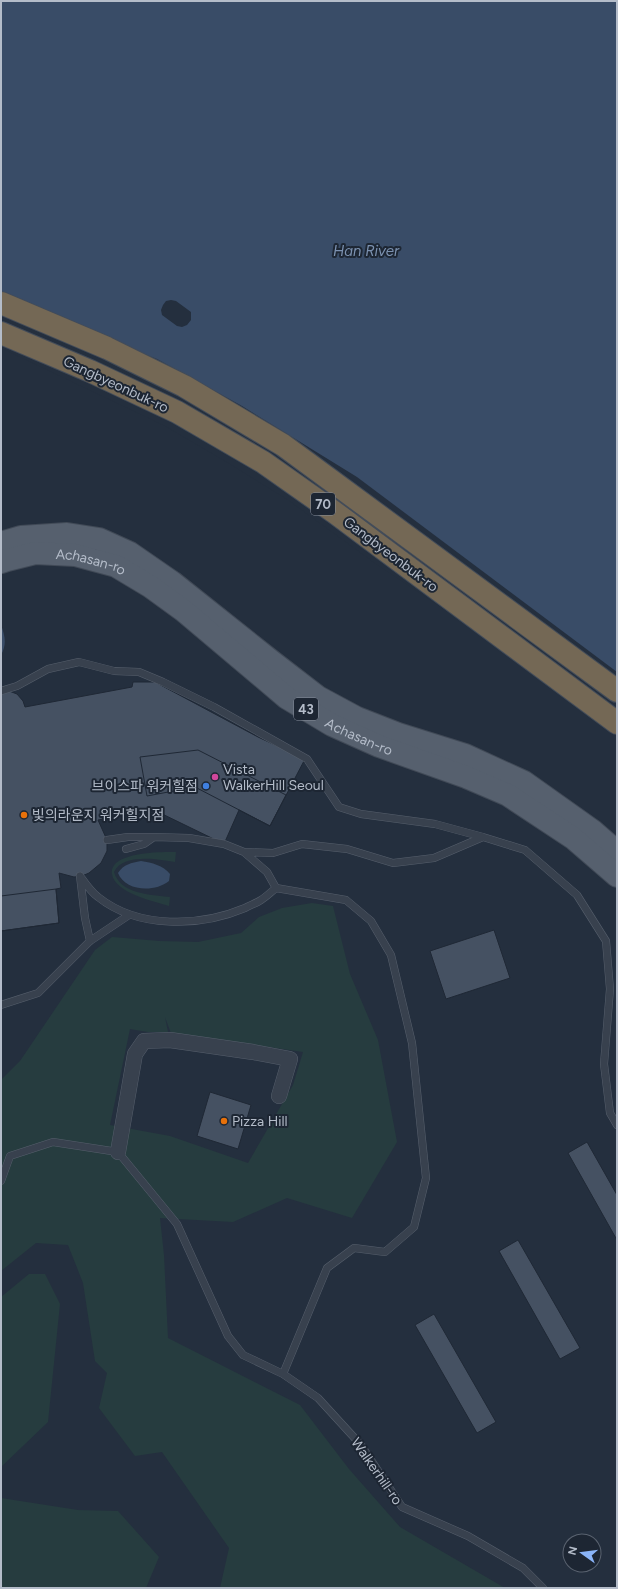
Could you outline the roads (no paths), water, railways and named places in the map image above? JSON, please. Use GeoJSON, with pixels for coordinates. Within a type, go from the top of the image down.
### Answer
{"type":"FeatureCollection","features":[{"type":"Feature","properties":{"kind":"highway","name":"Gangbyeonbuk-ro"},"geometry":{"type":"LineString","coordinates":[[1,303],[107,348],[184,386],[283,445],[617,691]]}},
{"type":"Feature","properties":{"kind":"highway","name":"Gangbyeonbuk-ro"},"geometry":{"type":"LineString","coordinates":[[1,333],[90,371],[177,412],[263,462],[334,512],[617,723]]}},
{"type":"Feature","properties":{"kind":"main road","name":"Achasan-ro"},"geometry":{"type":"LineString","coordinates":[[1,543],[21,537],[67,534],[99,539],[130,553],[172,582],[318,697],[357,718],[398,734],[465,755],[524,782],[593,831],[617,852]]}},
{"type":"Feature","properties":{"kind":"main road","name":"Achasan-ro"},"geometry":{"type":"LineString","coordinates":[[1,562],[35,553],[75,555],[116,566],[151,587],[184,611],[288,698],[332,725],[379,746],[466,777],[508,796],[573,838],[617,876]]}},
{"type":"Feature","properties":{"kind":"street"},"geometry":{"type":"LineString","coordinates":[[118,1152],[135,1054],[144,1041],[170,1040],[290,1059],[280,1096]]}},
{"type":"Feature","properties":{"kind":"lane"},"geometry":{"type":"LineString","coordinates":[[1,691],[17,686],[48,669],[79,662],[114,671],[139,672],[221,710],[307,759],[339,808],[361,814],[435,824],[524,850],[577,895],[606,941],[610,989],[604,1064],[610,1113],[617,1125]]}},
{"type":"Feature","properties":{"kind":"lane"},"geometry":{"type":"LineString","coordinates":[[107,840],[128,837],[189,838],[224,844],[244,852],[267,872],[276,888]]}},
{"type":"Feature","properties":{"kind":"lane"},"geometry":{"type":"LineString","coordinates":[[126,849],[144,844],[154,837]]}},
{"type":"Feature","properties":{"kind":"lane"},"geometry":{"type":"LineString","coordinates":[[244,852],[273,853],[302,844],[347,849],[393,862],[434,858],[483,837]]}},
{"type":"Feature","properties":{"kind":"lane"},"geometry":{"type":"LineString","coordinates":[[90,941],[85,918],[80,876],[96,896],[107,904],[129,915],[139,918],[167,922],[195,920],[226,915],[261,901],[276,888]]}},
{"type":"Feature","properties":{"kind":"lane"},"geometry":{"type":"LineString","coordinates":[[276,888],[346,900],[371,921],[391,955],[412,1043],[426,1178],[414,1227],[385,1252],[354,1248],[327,1268],[283,1374]]}},
{"type":"Feature","properties":{"kind":"lane"},"geometry":{"type":"LineString","coordinates":[[1,1005],[38,993],[90,941],[129,915]]}},
{"type":"Feature","properties":{"kind":"lane"},"geometry":{"type":"LineString","coordinates":[[1,1180],[10,1156],[53,1142],[118,1152]]}},
{"type":"Feature","properties":{"kind":"lane","name":"Walkerhill-ro"},"geometry":{"type":"LineString","coordinates":[[118,1152],[177,1224],[228,1336],[243,1355],[283,1374],[318,1398],[361,1444],[402,1507],[468,1536],[523,1568],[543,1588]]}},
{"type":"Feature","properties":{"kind":"water","name":"Han River"},"geometry":{"type":"Polygon","coordinates":[[[1,1],[617,1],[617,730],[289,498],[166,425],[1,346],[1,1]]]}},
{"type":"Feature","properties":{"kind":"water"},"geometry":{"type":"Polygon","coordinates":[[[1,625],[5,640],[1,655],[1,625]]]}},
{"type":"Feature","properties":{"kind":"water"},"geometry":{"type":"Polygon","coordinates":[[[141,861],[164,868],[170,874],[169,881],[163,885],[148,888],[133,887],[127,884],[118,873],[125,866],[141,861]]]}},
{"type":"Feature","properties":{"kind":"place","name":"Vista WalkerHill Seoul"},"geometry":{"type":"Point","coordinates":[215,777]}},
{"type":"Feature","properties":{"kind":"place","name":"브이스파 워커힐점"},"geometry":{"type":"Point","coordinates":[206,786]}},
{"type":"Feature","properties":{"kind":"place","name":"빛의라운지 워커힐지점"},"geometry":{"type":"Point","coordinates":[24,815]}},
{"type":"Feature","properties":{"kind":"place","name":"Pizza Hill"},"geometry":{"type":"Point","coordinates":[224,1121]}}]}
